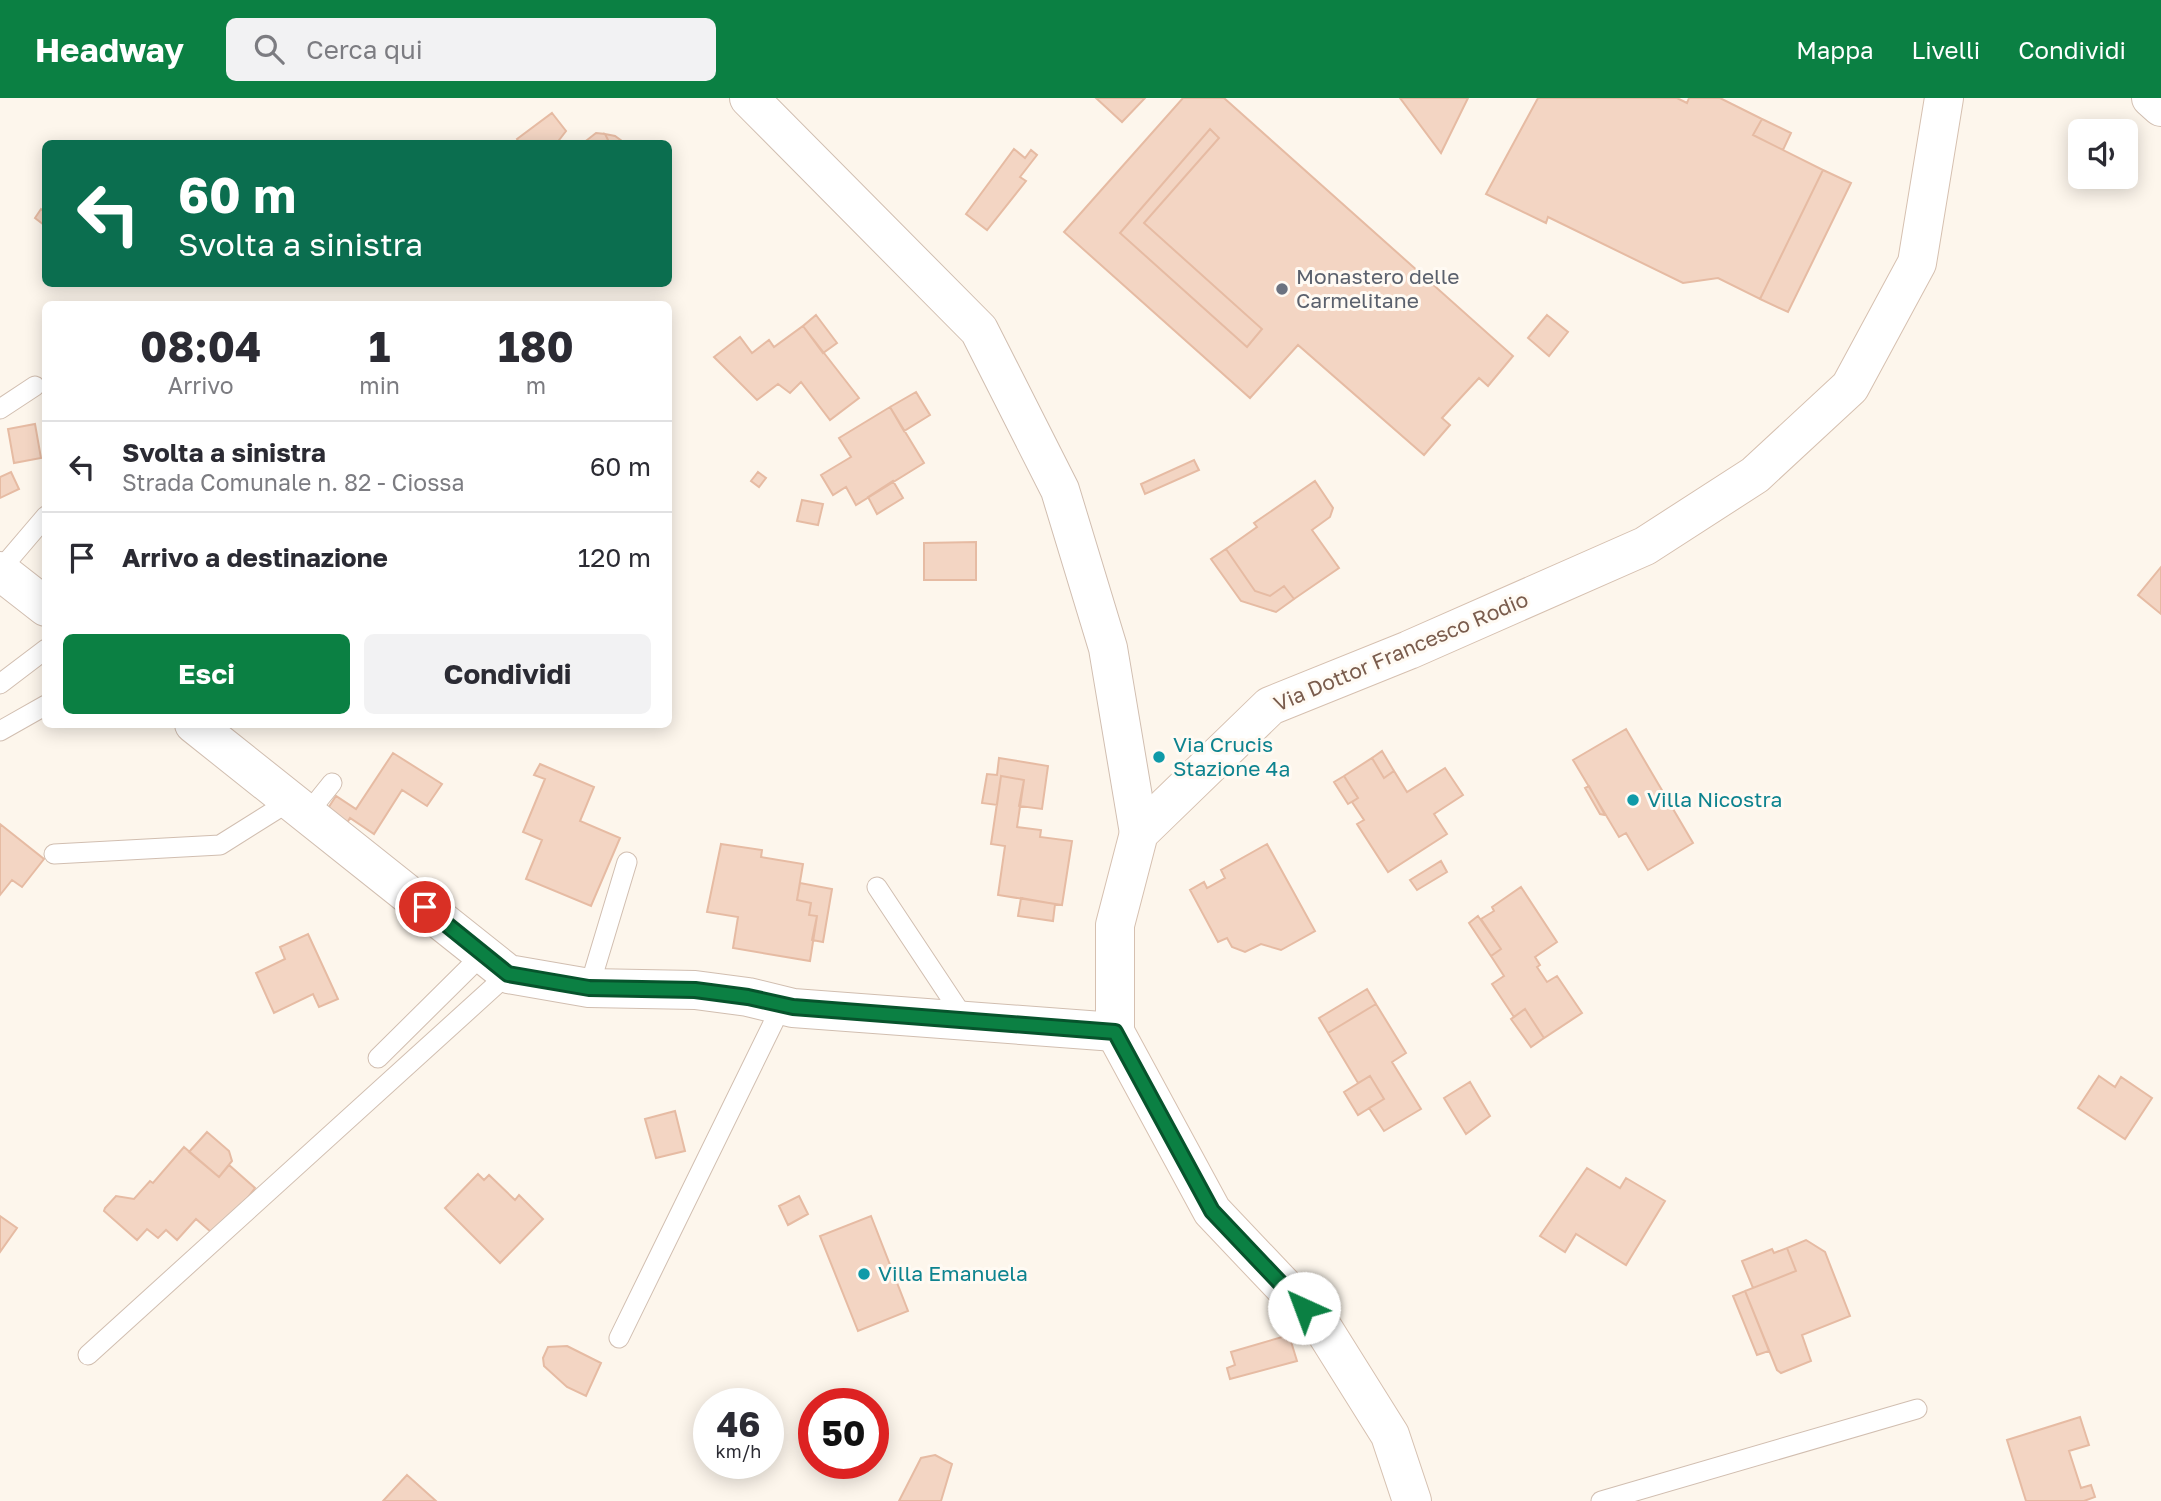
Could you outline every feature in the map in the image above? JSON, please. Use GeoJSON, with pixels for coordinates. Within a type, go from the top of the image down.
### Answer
{"type":"FeatureCollection","features":[{"type":"Feature","properties":{"kind":"main road"},"geometry":{"type":"LineString","coordinates":[[749,98],[979,330],[1060,490],[1108,648],[1139,833],[1115,925],[1115,1032],[1212,1211],[1323,1328],[1390,1435],[1412,1501]]}},
{"type":"Feature","properties":{"kind":"main road","name":"Via Dottor Francesco Rodio"},"geometry":{"type":"LineString","coordinates":[[1139,833],[1270,706],[1409,650],[1645,546],[1765,466],[1850,387],[1917,263],[1944,98]]}},
{"type":"Feature","properties":{"kind":"main road"},"geometry":{"type":"LineString","coordinates":[[2151,98],[2161,107]]}},
{"type":"Feature","properties":{"kind":"main road"},"geometry":{"type":"LineString","coordinates":[[0,570],[42,604]]}},
{"type":"Feature","properties":{"kind":"main road"},"geometry":{"type":"LineString","coordinates":[[199,728],[496,964],[589,988],[695,990],[748,997],[782,1005],[1115,1032]]}},
{"type":"Feature","properties":{"kind":"lane"},"geometry":{"type":"LineString","coordinates":[[0,409],[35,386]]}},
{"type":"Feature","properties":{"kind":"lane"},"geometry":{"type":"LineString","coordinates":[[0,570],[42,521]]}},
{"type":"Feature","properties":{"kind":"lane"},"geometry":{"type":"LineString","coordinates":[[0,684],[42,652]]}},
{"type":"Feature","properties":{"kind":"lane"},"geometry":{"type":"LineString","coordinates":[[0,731],[42,707]]}},
{"type":"Feature","properties":{"kind":"lane"},"geometry":{"type":"LineString","coordinates":[[54,854],[219,845],[299,808],[332,783]]}},
{"type":"Feature","properties":{"kind":"lane"},"geometry":{"type":"LineString","coordinates":[[589,988],[627,862]]}},
{"type":"Feature","properties":{"kind":"lane"},"geometry":{"type":"LineString","coordinates":[[877,887],[966,1021]]}},
{"type":"Feature","properties":{"kind":"lane"},"geometry":{"type":"LineString","coordinates":[[378,1058],[496,964]]}},
{"type":"Feature","properties":{"kind":"lane"},"geometry":{"type":"LineString","coordinates":[[88,1355],[496,964]]}},
{"type":"Feature","properties":{"kind":"lane"},"geometry":{"type":"LineString","coordinates":[[619,1338],[782,1005]]}},
{"type":"Feature","properties":{"kind":"lane"},"geometry":{"type":"LineString","coordinates":[[1601,1501],[1917,1409]]}},
{"type":"Feature","properties":{"kind":"building"},"geometry":{"type":"Polygon","coordinates":[[[1096,98],[1145,98],[1122,122],[1096,98]]]}},
{"type":"Feature","properties":{"kind":"building","name":"Monastero delle Carmelitane"},"geometry":{"type":"Polygon","coordinates":[[[1183,98],[1224,98],[1513,356],[1488,386],[1479,378],[1442,418],[1450,425],[1424,455],[1298,345],[1250,398],[1064,232],[1183,98]]]}},
{"type":"Feature","properties":{"kind":"building"},"geometry":{"type":"Polygon","coordinates":[[[1400,98],[1468,98],[1441,153],[1400,98]]]}},
{"type":"Feature","properties":{"kind":"building"},"geometry":{"type":"Polygon","coordinates":[[[1538,98],[1677,98],[1687,103],[1689,98],[1720,98],[1762,119],[1753,135],[1823,170],[1760,299],[1718,278],[1683,283],[1548,217],[1546,223],[1486,194],[1538,98]]]}},
{"type":"Feature","properties":{"kind":"building"},"geometry":{"type":"Polygon","coordinates":[[[552,113],[566,131],[559,140],[517,139],[552,113]]]}},
{"type":"Feature","properties":{"kind":"building"},"geometry":{"type":"Polygon","coordinates":[[[1762,119],[1791,133],[1783,150],[1753,135],[1762,119]]]}},
{"type":"Feature","properties":{"kind":"building"},"geometry":{"type":"Polygon","coordinates":[[[1210,129],[1219,138],[1144,223],[1262,329],[1247,347],[1120,233],[1210,129]]]}},
{"type":"Feature","properties":{"kind":"building"},"geometry":{"type":"Polygon","coordinates":[[[596,133],[605,134],[608,140],[587,140],[596,133]]]}},
{"type":"Feature","properties":{"kind":"building"},"geometry":{"type":"Polygon","coordinates":[[[605,134],[620,140],[608,140],[605,134]]]}},
{"type":"Feature","properties":{"kind":"building"},"geometry":{"type":"Polygon","coordinates":[[[1014,149],[1025,158],[1031,150],[1037,155],[1020,177],[1026,181],[987,230],[966,214],[1014,149]]]}},
{"type":"Feature","properties":{"kind":"building"},"geometry":{"type":"Polygon","coordinates":[[[1823,170],[1851,183],[1788,312],[1760,299],[1823,170]]]}},
{"type":"Feature","properties":{"kind":"building"},"geometry":{"type":"Polygon","coordinates":[[[41,209],[42,210],[42,223],[35,218],[41,209]]]}},
{"type":"Feature","properties":{"kind":"building"},"geometry":{"type":"Polygon","coordinates":[[[816,315],[837,343],[823,353],[803,326],[816,315]]]}},
{"type":"Feature","properties":{"kind":"building"},"geometry":{"type":"Polygon","coordinates":[[[1547,315],[1568,332],[1549,356],[1528,338],[1547,315]]]}},
{"type":"Feature","properties":{"kind":"building"},"geometry":{"type":"Polygon","coordinates":[[[803,326],[859,398],[830,420],[801,382],[790,393],[778,384],[757,400],[714,357],[740,337],[752,353],[769,340],[774,347],[803,326]]]}},
{"type":"Feature","properties":{"kind":"building"},"geometry":{"type":"Polygon","coordinates":[[[916,392],[930,415],[904,431],[890,407],[916,392]]]}},
{"type":"Feature","properties":{"kind":"building"},"geometry":{"type":"Polygon","coordinates":[[[890,407],[924,463],[856,505],[846,487],[833,495],[821,475],[851,457],[839,438],[890,407]]]}},
{"type":"Feature","properties":{"kind":"building"},"geometry":{"type":"Polygon","coordinates":[[[35,424],[41,458],[14,463],[8,429],[35,424]]]}},
{"type":"Feature","properties":{"kind":"building"},"geometry":{"type":"Polygon","coordinates":[[[1194,460],[1199,470],[1145,494],[1141,484],[1194,460]]]}},
{"type":"Feature","properties":{"kind":"building"},"geometry":{"type":"Polygon","coordinates":[[[11,472],[19,489],[0,498],[0,477],[11,472]]]}},
{"type":"Feature","properties":{"kind":"building"},"geometry":{"type":"Polygon","coordinates":[[[758,472],[766,478],[759,487],[751,481],[758,472]]]}},
{"type":"Feature","properties":{"kind":"building"},"geometry":{"type":"Polygon","coordinates":[[[893,481],[903,498],[877,514],[868,497],[893,481]]]}},
{"type":"Feature","properties":{"kind":"building"},"geometry":{"type":"Polygon","coordinates":[[[1315,481],[1333,508],[1330,517],[1312,530],[1339,568],[1294,599],[1284,586],[1270,596],[1255,591],[1226,549],[1257,527],[1254,523],[1315,481]]]}},
{"type":"Feature","properties":{"kind":"building"},"geometry":{"type":"Polygon","coordinates":[[[802,500],[823,504],[818,525],[797,521],[802,500]]]}},
{"type":"Feature","properties":{"kind":"building"},"geometry":{"type":"Polygon","coordinates":[[[976,542],[976,580],[924,580],[924,543],[976,542]]]}},
{"type":"Feature","properties":{"kind":"building"},"geometry":{"type":"Polygon","coordinates":[[[1226,549],[1255,591],[1270,596],[1284,586],[1294,599],[1276,612],[1241,601],[1211,559],[1226,549]]]}},
{"type":"Feature","properties":{"kind":"building"},"geometry":{"type":"Polygon","coordinates":[[[2161,567],[2161,614],[2138,595],[2161,567]]]}},
{"type":"Feature","properties":{"kind":"building","name":"Villa Nicostra"},"geometry":{"type":"Polygon","coordinates":[[[1626,729],[1693,843],[1648,870],[1626,833],[1619,837],[1573,760],[1626,729]]]}},
{"type":"Feature","properties":{"kind":"building"},"geometry":{"type":"Polygon","coordinates":[[[1382,751],[1394,771],[1384,778],[1372,758],[1382,751]]]}},
{"type":"Feature","properties":{"kind":"building"},"geometry":{"type":"Polygon","coordinates":[[[393,753],[442,784],[427,806],[402,790],[374,834],[350,818],[344,828],[325,813],[336,796],[356,809],[393,753]]]}},
{"type":"Feature","properties":{"kind":"building"},"geometry":{"type":"Polygon","coordinates":[[[999,758],[1048,766],[1042,809],[1019,806],[1024,780],[1001,776],[997,805],[982,803],[987,774],[997,775],[999,758]]]}},
{"type":"Feature","properties":{"kind":"building"},"geometry":{"type":"Polygon","coordinates":[[[1372,758],[1384,778],[1394,771],[1407,792],[1445,768],[1463,795],[1434,814],[1447,834],[1388,872],[1357,824],[1364,820],[1352,802],[1358,798],[1344,776],[1372,758]]]}},
{"type":"Feature","properties":{"kind":"building"},"geometry":{"type":"Polygon","coordinates":[[[540,764],[594,787],[580,821],[620,838],[591,906],[526,879],[542,840],[523,832],[545,779],[534,775],[540,764]]]}},
{"type":"Feature","properties":{"kind":"building"},"geometry":{"type":"Polygon","coordinates":[[[1001,776],[1024,780],[1017,827],[1041,830],[1040,837],[1072,841],[1062,905],[998,895],[1005,846],[991,844],[1001,776]]]}},
{"type":"Feature","properties":{"kind":"building"},"geometry":{"type":"Polygon","coordinates":[[[1344,776],[1358,798],[1348,804],[1334,782],[1344,776]]]}},
{"type":"Feature","properties":{"kind":"building"},"geometry":{"type":"Polygon","coordinates":[[[1589,786],[1605,815],[1600,814],[1585,788],[1589,786]]]}},
{"type":"Feature","properties":{"kind":"building"},"geometry":{"type":"Polygon","coordinates":[[[0,824],[44,859],[22,887],[12,880],[0,895],[0,824]]]}},
{"type":"Feature","properties":{"kind":"building"},"geometry":{"type":"Polygon","coordinates":[[[721,844],[762,850],[761,857],[803,864],[797,900],[811,903],[809,915],[817,916],[810,961],[733,948],[738,917],[707,912],[721,844]]]}},
{"type":"Feature","properties":{"kind":"building"},"geometry":{"type":"Polygon","coordinates":[[[1267,844],[1315,931],[1281,950],[1261,944],[1245,952],[1232,947],[1227,938],[1218,942],[1190,890],[1204,882],[1207,888],[1225,878],[1221,870],[1267,844]]]}},
{"type":"Feature","properties":{"kind":"building"},"geometry":{"type":"Polygon","coordinates":[[[1441,861],[1447,872],[1417,890],[1410,880],[1441,861]]]}},
{"type":"Feature","properties":{"kind":"building"},"geometry":{"type":"Polygon","coordinates":[[[800,883],[832,889],[823,942],[812,940],[817,916],[809,915],[811,903],[797,900],[800,883]]]}},
{"type":"Feature","properties":{"kind":"building"},"geometry":{"type":"Polygon","coordinates":[[[1521,887],[1557,942],[1535,957],[1540,965],[1537,967],[1547,982],[1557,976],[1582,1013],[1544,1038],[1525,1009],[1514,1017],[1492,984],[1504,976],[1491,956],[1501,949],[1481,919],[1494,911],[1492,907],[1521,887]]]}},
{"type":"Feature","properties":{"kind":"building"},"geometry":{"type":"Polygon","coordinates":[[[1021,898],[1055,904],[1053,921],[1018,916],[1021,898]]]}},
{"type":"Feature","properties":{"kind":"building"},"geometry":{"type":"Polygon","coordinates":[[[1478,916],[1501,949],[1491,956],[1469,923],[1478,916]]]}},
{"type":"Feature","properties":{"kind":"building"},"geometry":{"type":"Polygon","coordinates":[[[308,934],[338,999],[319,1007],[313,994],[274,1013],[256,973],[285,959],[280,947],[308,934]]]}},
{"type":"Feature","properties":{"kind":"building"},"geometry":{"type":"Polygon","coordinates":[[[1367,989],[1376,1004],[1328,1033],[1319,1018],[1367,989]]]}},
{"type":"Feature","properties":{"kind":"building"},"geometry":{"type":"Polygon","coordinates":[[[1376,1004],[1406,1053],[1392,1062],[1421,1109],[1384,1131],[1369,1108],[1384,1099],[1370,1076],[1358,1083],[1328,1033],[1376,1004]]]}},
{"type":"Feature","properties":{"kind":"building"},"geometry":{"type":"Polygon","coordinates":[[[1525,1009],[1544,1038],[1531,1047],[1511,1019],[1525,1009]]]}},
{"type":"Feature","properties":{"kind":"building"},"geometry":{"type":"Polygon","coordinates":[[[1370,1076],[1384,1099],[1358,1115],[1344,1092],[1370,1076]]]}},
{"type":"Feature","properties":{"kind":"building"},"geometry":{"type":"Polygon","coordinates":[[[2099,1076],[2115,1087],[2121,1077],[2152,1098],[2125,1139],[2078,1108],[2099,1076]]]}},
{"type":"Feature","properties":{"kind":"building"},"geometry":{"type":"Polygon","coordinates":[[[1470,1082],[1490,1116],[1466,1134],[1444,1098],[1470,1082]]]}},
{"type":"Feature","properties":{"kind":"building"},"geometry":{"type":"Polygon","coordinates":[[[675,1111],[685,1151],[656,1158],[645,1119],[675,1111]]]}},
{"type":"Feature","properties":{"kind":"building"},"geometry":{"type":"Polygon","coordinates":[[[207,1132],[229,1151],[232,1161],[219,1177],[189,1152],[207,1132]]]}},
{"type":"Feature","properties":{"kind":"building"},"geometry":{"type":"Polygon","coordinates":[[[184,1147],[219,1177],[229,1165],[255,1188],[239,1209],[211,1232],[196,1219],[177,1240],[166,1230],[158,1238],[147,1229],[137,1240],[104,1211],[105,1208],[116,1196],[134,1199],[150,1181],[153,1183],[184,1147]]]}},
{"type":"Feature","properties":{"kind":"building"},"geometry":{"type":"Polygon","coordinates":[[[1587,1168],[1620,1188],[1626,1178],[1665,1201],[1626,1265],[1576,1234],[1565,1252],[1540,1236],[1587,1168]]]}},
{"type":"Feature","properties":{"kind":"building"},"geometry":{"type":"Polygon","coordinates":[[[478,1174],[484,1180],[489,1175],[515,1200],[519,1195],[543,1219],[500,1263],[445,1208],[478,1174]]]}},
{"type":"Feature","properties":{"kind":"building"},"geometry":{"type":"Polygon","coordinates":[[[799,1196],[808,1214],[788,1225],[779,1206],[799,1196]]]}},
{"type":"Feature","properties":{"kind":"building"},"geometry":{"type":"Polygon","coordinates":[[[0,1216],[17,1228],[0,1252],[0,1216]]]}},
{"type":"Feature","properties":{"kind":"building","name":"Villa Emanuela"},"geometry":{"type":"Polygon","coordinates":[[[871,1216],[908,1311],[858,1331],[820,1236],[871,1216]]]}},
{"type":"Feature","properties":{"kind":"building"},"geometry":{"type":"Polygon","coordinates":[[[1806,1240],[1825,1252],[1850,1316],[1802,1335],[1811,1361],[1781,1373],[1777,1370],[1745,1291],[1796,1271],[1787,1248],[1806,1240]]]}},
{"type":"Feature","properties":{"kind":"building"},"geometry":{"type":"Polygon","coordinates":[[[1787,1248],[1796,1271],[1753,1288],[1742,1261],[1772,1249],[1774,1253],[1787,1248]]]}},
{"type":"Feature","properties":{"kind":"building"},"geometry":{"type":"Polygon","coordinates":[[[1745,1291],[1769,1351],[1757,1355],[1733,1296],[1745,1291]]]}},
{"type":"Feature","properties":{"kind":"building"},"geometry":{"type":"Polygon","coordinates":[[[1289,1335],[1297,1361],[1230,1379],[1227,1368],[1235,1365],[1231,1352],[1289,1335]]]}},
{"type":"Feature","properties":{"kind":"building"},"geometry":{"type":"Polygon","coordinates":[[[567,1346],[601,1363],[586,1396],[567,1387],[544,1366],[543,1358],[548,1347],[567,1346]]]}},
{"type":"Feature","properties":{"kind":"building"},"geometry":{"type":"Polygon","coordinates":[[[2080,1417],[2089,1445],[2069,1451],[2081,1488],[2091,1485],[2095,1497],[2084,1501],[2026,1501],[2007,1440],[2080,1417]]]}},
{"type":"Feature","properties":{"kind":"building"},"geometry":{"type":"Polygon","coordinates":[[[935,1455],[952,1464],[941,1501],[899,1501],[921,1458],[935,1455]]]}},
{"type":"Feature","properties":{"kind":"building"},"geometry":{"type":"Polygon","coordinates":[[[407,1475],[436,1501],[383,1501],[407,1475]]]}},
{"type":"Feature","properties":{"kind":"place","name":"Monastero delle Carmelitane"},"geometry":{"type":"Point","coordinates":[1282,289]}},
{"type":"Feature","properties":{"kind":"place","name":"Via Crucis Stazione 4ª"},"geometry":{"type":"Point","coordinates":[1159,757]}},
{"type":"Feature","properties":{"kind":"place","name":"Villa Nicostra"},"geometry":{"type":"Point","coordinates":[1633,800]}},
{"type":"Feature","properties":{"kind":"place","name":"Villa Emanuela"},"geometry":{"type":"Point","coordinates":[864,1274]}},
{"type":"Feature","properties":{"kind":"route"},"geometry":{"type":"LineString","coordinates":[[425,907],[508,974],[589,988],[695,990],[748,997],[793,1007],[1115,1032],[1212,1211],[1304,1308]]}}]}
